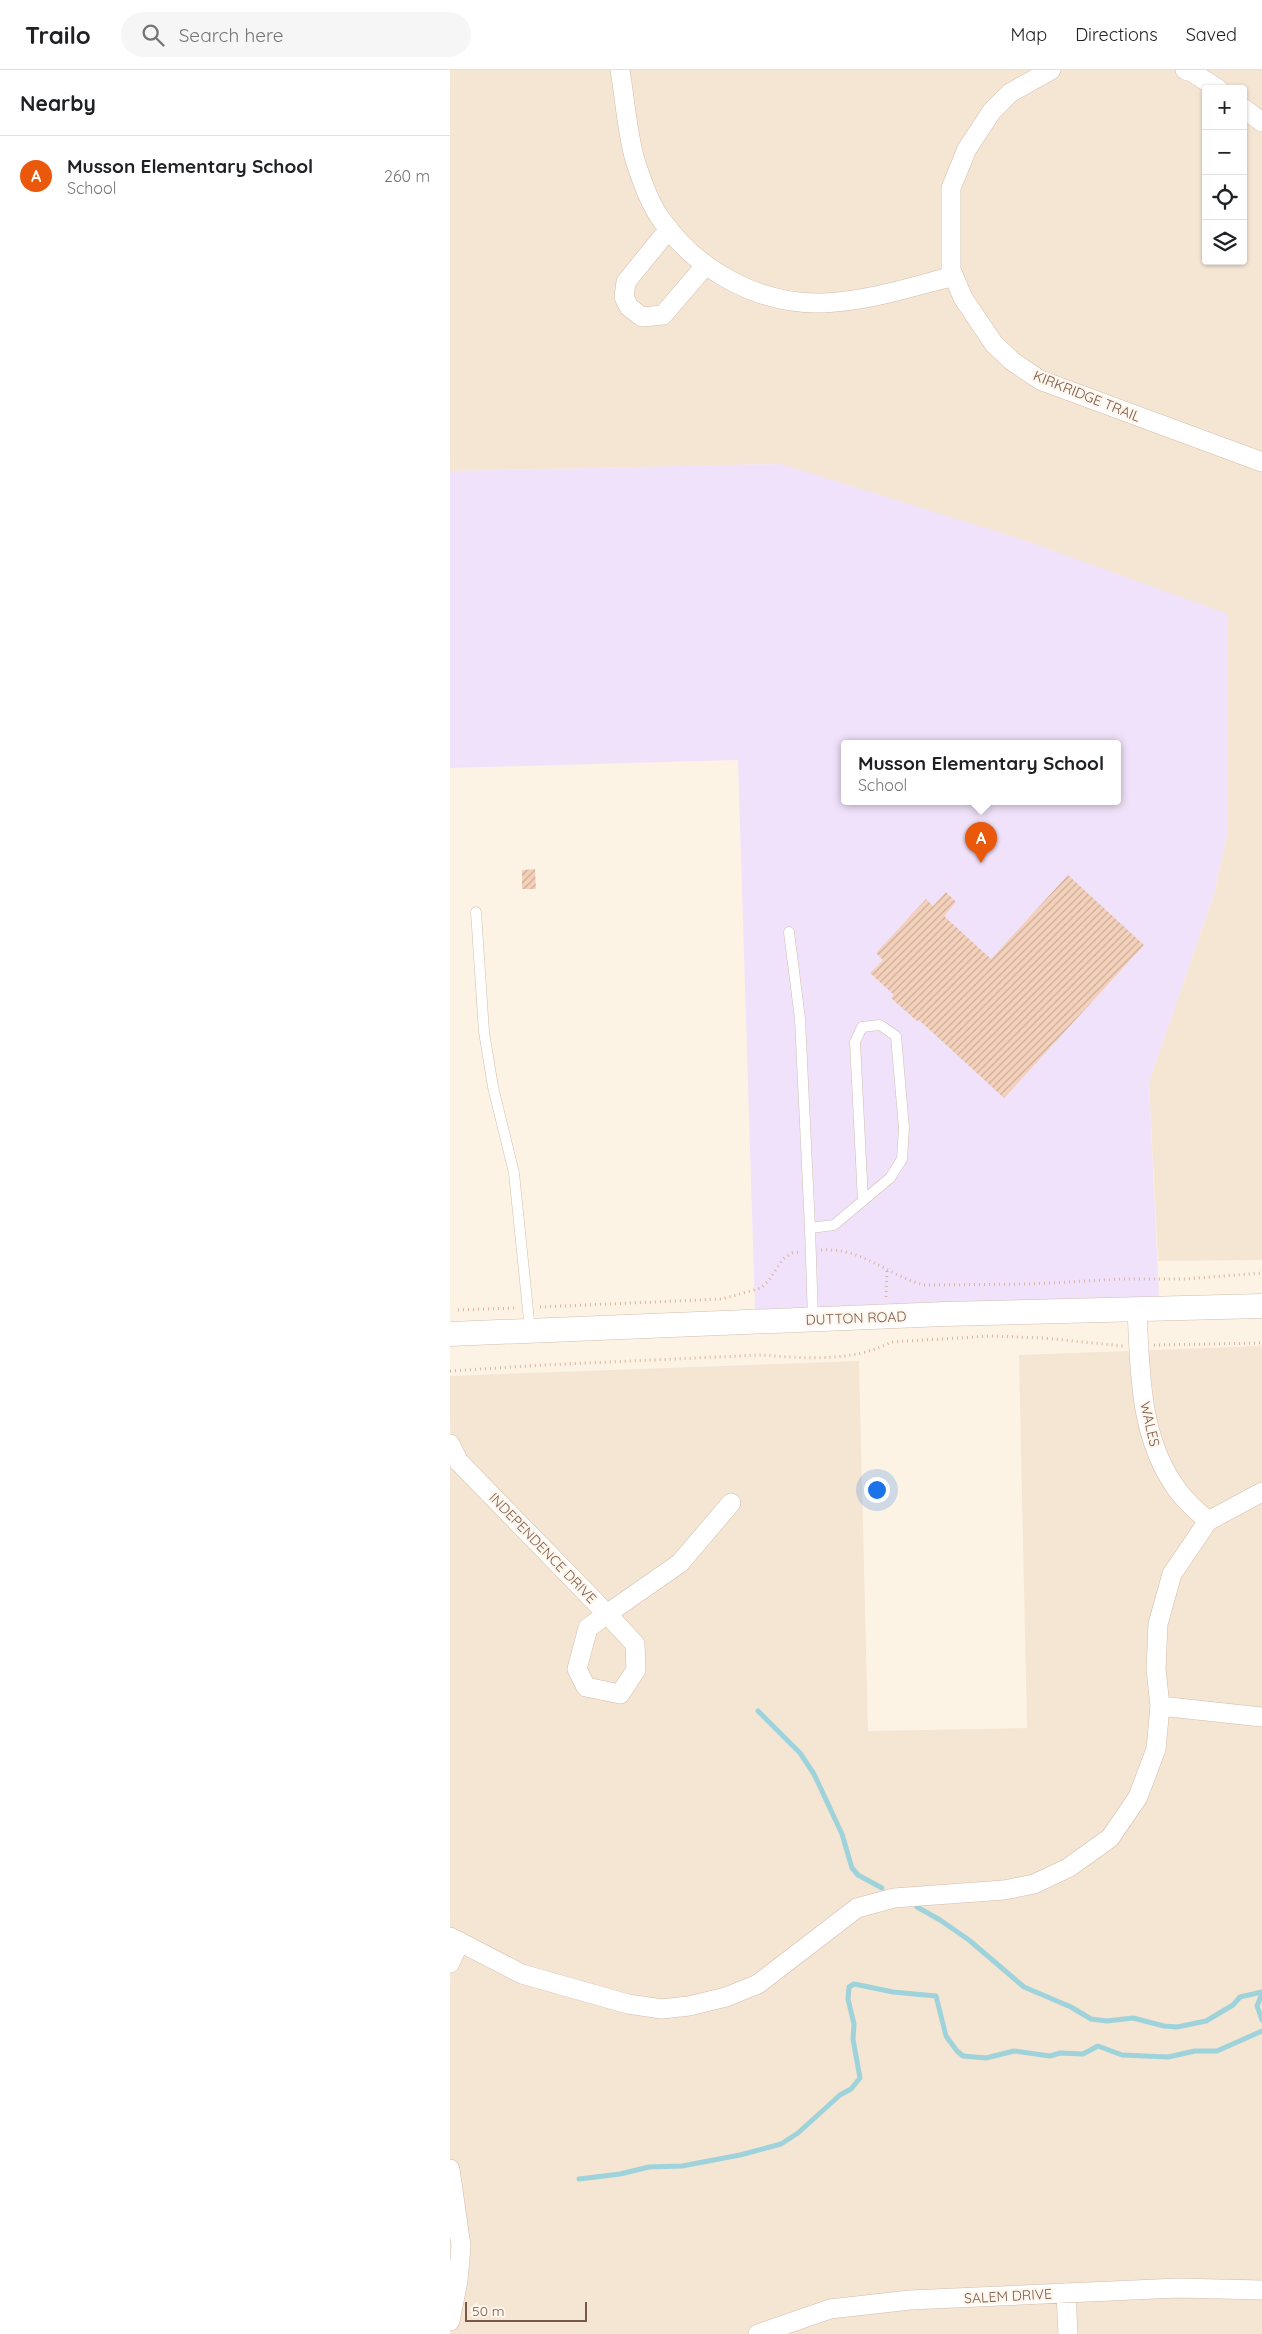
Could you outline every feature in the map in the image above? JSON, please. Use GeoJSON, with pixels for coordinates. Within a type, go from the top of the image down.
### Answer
{"type":"FeatureCollection","features":[{"type":"Feature","properties":{"kind":"street"},"geometry":{"type":"LineString","coordinates":[[620,70],[635,159],[659,218],[705,266],[719,275],[746,288],[789,301],[822,303],[877,295],[954,276]]}},
{"type":"Feature","properties":{"kind":"street","name":"KIRKRIDGE TRAIL"},"geometry":{"type":"LineString","coordinates":[[1050,70],[1010,93],[992,111],[967,149],[951,188],[951,270],[963,298],[994,344],[1012,361],[1040,380],[1262,462]]}},
{"type":"Feature","properties":{"kind":"street"},"geometry":{"type":"LineString","coordinates":[[1185,70],[1192,72],[1212,85]]}},
{"type":"Feature","properties":{"kind":"street"},"geometry":{"type":"LineString","coordinates":[[1247,111],[1262,122]]}},
{"type":"Feature","properties":{"kind":"street"},"geometry":{"type":"LineString","coordinates":[[669,230],[626,282],[624,297],[629,307],[642,317],[663,315],[705,266]]}},
{"type":"Feature","properties":{"kind":"street","name":"DUTTON ROAD"},"geometry":{"type":"LineString","coordinates":[[450,1334],[528,1319],[813,1320],[1262,1306]]}},
{"type":"Feature","properties":{"kind":"street","name":"WALES"},"geometry":{"type":"LineString","coordinates":[[1137,1309],[1145,1410],[1155,1451],[1176,1488],[1208,1521]]}},
{"type":"Feature","properties":{"kind":"street","name":"INDEPENDENCE DRIVE"},"geometry":{"type":"LineString","coordinates":[[450,1444],[459,1462],[607,1614],[680,1564],[731,1503]]}},
{"type":"Feature","properties":{"kind":"street"},"geometry":{"type":"LineString","coordinates":[[450,1963],[455,1940],[522,1974],[628,2004],[662,2009],[689,2006],[726,1997],[758,1984],[858,1908],[894,1898],[1004,1890],[1034,1884],[1068,1868],[1110,1838],[1138,1797],[1156,1749],[1160,1706],[1156,1669],[1158,1624],[1172,1574],[1208,1521],[1262,1492]]}},
{"type":"Feature","properties":{"kind":"street"},"geometry":{"type":"LineString","coordinates":[[1160,1706],[1262,1716]]}},
{"type":"Feature","properties":{"kind":"street"},"geometry":{"type":"LineString","coordinates":[[450,2170],[461,2246],[458,2281],[450,2321]]}},
{"type":"Feature","properties":{"kind":"street","name":"SALEM DRIVE"},"geometry":{"type":"LineString","coordinates":[[758,2334],[830,2309],[910,2300],[1178,2288],[1262,2290]]}},
{"type":"Feature","properties":{"kind":"street"},"geometry":{"type":"LineString","coordinates":[[1066,2293],[1068,2334]]}},
{"type":"Feature","properties":{"kind":"lane"},"geometry":{"type":"LineString","coordinates":[[476,912],[484,1032],[493,1087],[514,1173],[528,1319]]}},
{"type":"Feature","properties":{"kind":"lane"},"geometry":{"type":"LineString","coordinates":[[789,932],[800,1019],[813,1320]]}},
{"type":"Feature","properties":{"kind":"lane"},"geometry":{"type":"LineString","coordinates":[[810,1228],[834,1225],[863,1201],[890,1178],[902,1159],[904,1128],[896,1036],[880,1025],[862,1027],[855,1042],[863,1201]]}},
{"type":"Feature","properties":{"kind":"path"},"geometry":{"type":"LineString","coordinates":[[458,1310],[528,1319],[722,1299],[760,1288],[769,1280],[783,1259],[792,1253],[834,1249],[849,1252],[873,1261],[887,1271],[916,1283],[941,1286],[1032,1284],[1121,1278],[1185,1279],[1262,1273]]}},
{"type":"Feature","properties":{"kind":"path"},"geometry":{"type":"LineString","coordinates":[[885,1296],[887,1271]]}},
{"type":"Feature","properties":{"kind":"path"},"geometry":{"type":"LineString","coordinates":[[450,1371],[752,1356],[848,1355],[878,1349],[891,1342],[983,1336],[1043,1338],[1090,1344],[1139,1346],[1262,1343]]}},
{"type":"Feature","properties":{"kind":"shaded area"},"geometry":{"type":"Polygon","coordinates":[[[450,70],[1262,70],[1262,1260],[1158,1261],[1149,1082],[1214,894],[1228,831],[1121,743],[1121,740],[1117,740],[781,464],[450,471],[450,70]]]}},
{"type":"Feature","properties":{"kind":"shaded area"},"geometry":{"type":"Polygon","coordinates":[[[781,464],[1021,539],[1228,614],[1228,831],[1214,894],[1149,1082],[1159,1297],[755,1310],[738,760],[450,768],[450,471],[781,464]]]}},
{"type":"Feature","properties":{"kind":"shaded area"},"geometry":{"type":"Polygon","coordinates":[[[1262,1346],[1262,2334],[450,2334],[450,1376],[859,1361],[868,1731],[1027,1728],[1019,1355],[1262,1346]]]}},
{"type":"Feature","properties":{"kind":"building"},"geometry":{"type":"Polygon","coordinates":[[[535,869],[536,889],[522,889],[522,870],[535,869]]]}},
{"type":"Feature","properties":{"kind":"building"},"geometry":{"type":"Polygon","coordinates":[[[1068,875],[1144,945],[1004,1098],[919,1020],[917,1021],[891,998],[894,995],[870,973],[883,960],[876,953],[926,899],[933,906],[946,892],[956,902],[944,916],[991,959],[1068,875]]]}},
{"type":"Feature","properties":{"kind":"waterway"},"geometry":{"type":"LineString","coordinates":[[758,1711],[800,1753],[814,1774],[842,1834],[852,1868],[858,1875],[882,1888]]}},
{"type":"Feature","properties":{"kind":"waterway"},"geometry":{"type":"LineString","coordinates":[[917,1907],[969,1940],[1024,1987],[1071,2007],[1091,2019],[1107,2021],[1133,2018],[1164,2026],[1177,2027],[1206,2021],[1233,2005],[1240,1997],[1262,1992]]}},
{"type":"Feature","properties":{"kind":"waterway"},"geometry":{"type":"LineString","coordinates":[[579,2179],[620,2174],[649,2167],[682,2166],[740,2155],[781,2144],[798,2133],[840,2095],[851,2089],[860,2078],[853,2039],[854,2024],[848,1999],[849,1987],[854,1984],[893,1992],[936,1996],[946,2036],[963,2056],[986,2058],[1014,2051],[1050,2056],[1060,2053],[1083,2054],[1098,2046],[1122,2055],[1168,2057],[1195,2051],[1217,2051],[1262,2031]]}},
{"type":"Feature","properties":{"kind":"waterway"},"geometry":{"type":"LineString","coordinates":[[1262,1994],[1257,2006],[1262,2020]]}},
{"type":"Feature","properties":{"kind":"place","name":"Musson Elementary School"},"geometry":{"type":"Point","coordinates":[981,863]}}]}
